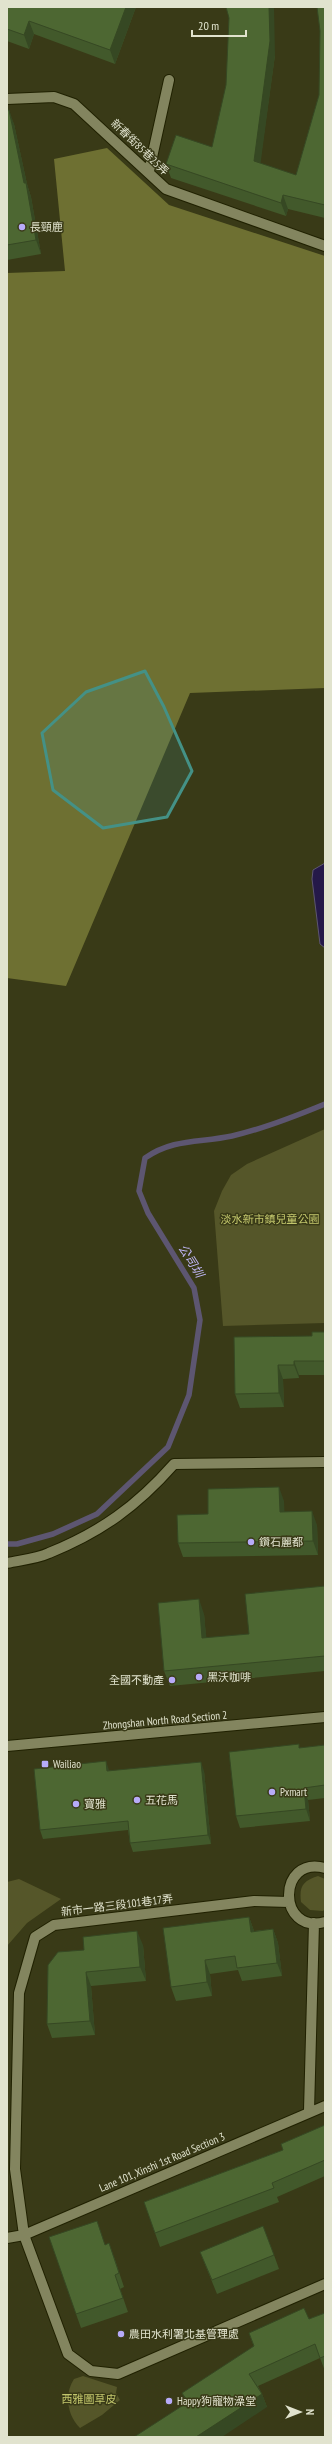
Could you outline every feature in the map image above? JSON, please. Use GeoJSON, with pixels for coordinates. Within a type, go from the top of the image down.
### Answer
{"type":"FeatureCollection","features":[{"type":"Feature","properties":{"kind":"street"},"geometry":{"type":"LineString","coordinates":[[149,171],[169,80]]}},
{"type":"Feature","properties":{"kind":"street","name":"新春街85巷25弄"},"geometry":{"type":"LineString","coordinates":[[7,98],[54,97],[74,104],[149,171],[166,189],[325,246]]}},
{"type":"Feature","properties":{"kind":"street"},"geometry":{"type":"LineString","coordinates":[[7,1563],[48,1554],[115,1520],[150,1492],[174,1464],[325,1462]]}},
{"type":"Feature","properties":{"kind":"street","name":"Zhongshan North Road Section 2"},"geometry":{"type":"LineString","coordinates":[[7,1746],[325,1717]]}},
{"type":"Feature","properties":{"kind":"street"},"geometry":{"type":"LineString","coordinates":[[325,1868],[314,1866],[296,1875],[288,1892],[289,1902],[298,1917],[314,1924],[325,1922]]}},
{"type":"Feature","properties":{"kind":"street","name":"新市一路三段101巷17弄"},"geometry":{"type":"LineString","coordinates":[[289,1902],[254,1901],[54,1925],[35,1937],[19,1993],[15,2169],[24,2235],[68,2354],[91,2371],[118,2374],[325,2284]]}},
{"type":"Feature","properties":{"kind":"street"},"geometry":{"type":"LineString","coordinates":[[309,2111],[314,1924]]}},
{"type":"Feature","properties":{"kind":"street","name":"Lane 101, Xinshi 1st Road Section 3"},"geometry":{"type":"LineString","coordinates":[[7,2238],[24,2235],[309,2111],[325,2106]]}},
{"type":"Feature","properties":{"kind":"highlighted area"},"geometry":{"type":"Polygon","coordinates":[[[145,671],[164,707],[192,771],[167,817],[103,828],[53,790],[42,733],[86,692],[145,671]]]}},
{"type":"Feature","properties":{"kind":"green space","name":"淡水新市鎮兒童公園"},"geometry":{"type":"Polygon","coordinates":[[[325,1129],[325,1323],[223,1326],[214,1211],[222,1191],[231,1175],[247,1164],[325,1129]]]}},
{"type":"Feature","properties":{"kind":"green space"},"geometry":{"type":"Polygon","coordinates":[[[318,1876],[325,1879],[325,1909],[323,1911],[310,1910],[301,1902],[303,1885],[309,1880],[318,1876]]]}},
{"type":"Feature","properties":{"kind":"green space"},"geometry":{"type":"Polygon","coordinates":[[[19,1879],[61,1899],[27,1923],[7,1946],[7,1882],[19,1879]]]}},
{"type":"Feature","properties":{"kind":"green space","name":"西雅圖草皮"},"geometry":{"type":"Polygon","coordinates":[[[83,2376],[117,2387],[116,2393],[120,2400],[102,2415],[80,2428],[72,2417],[68,2404],[68,2398],[74,2379],[83,2376]]]}},
{"type":"Feature","properties":{"kind":"shaded area"},"geometry":{"type":"Polygon","coordinates":[[[107,148],[169,205],[325,256],[325,688],[190,693],[66,986],[7,978],[7,273],[65,271],[54,159],[107,148]]]}},
{"type":"Feature","properties":{"kind":"shaded area"},"geometry":{"type":"Polygon","coordinates":[[[325,863],[325,948],[320,944],[312,879],[313,870],[325,863]]]}},
{"type":"Feature","properties":{"kind":"building"},"geometry":{"type":"Polygon","coordinates":[[[7,7],[126,7],[110,50],[29,21],[24,35],[7,29],[7,7]]]}},
{"type":"Feature","properties":{"kind":"building"},"geometry":{"type":"Polygon","coordinates":[[[226,7],[269,7],[270,41],[254,161],[296,175],[319,95],[320,31],[317,7],[325,7],[325,205],[283,195],[281,203],[166,164],[176,135],[212,147],[226,85],[229,18],[226,7]]]}},
{"type":"Feature","properties":{"kind":"building"},"geometry":{"type":"Polygon","coordinates":[[[7,110],[9,110],[24,183],[26,183],[36,240],[7,245],[7,110]]]}},
{"type":"Feature","properties":{"kind":"building"},"geometry":{"type":"Polygon","coordinates":[[[312,1332],[325,1332],[325,1361],[294,1361],[294,1365],[278,1365],[279,1393],[235,1394],[234,1337],[312,1336],[312,1332]]]}},
{"type":"Feature","properties":{"kind":"building"},"geometry":{"type":"Polygon","coordinates":[[[279,1487],[280,1512],[312,1511],[313,1541],[178,1543],[177,1515],[208,1514],[208,1489],[279,1487]]]}},
{"type":"Feature","properties":{"kind":"building"},"geometry":{"type":"Polygon","coordinates":[[[325,1586],[325,1656],[164,1671],[158,1603],[199,1599],[202,1638],[249,1634],[245,1594],[325,1586]]]}},
{"type":"Feature","properties":{"kind":"building","name":"Pxmart"},"geometry":{"type":"Polygon","coordinates":[[[299,1744],[299,1748],[325,1745],[325,1785],[304,1788],[306,1809],[236,1816],[229,1752],[299,1744]]]}},
{"type":"Feature","properties":{"kind":"building"},"geometry":{"type":"Polygon","coordinates":[[[106,1761],[107,1771],[201,1762],[208,1835],[130,1843],[128,1821],[40,1830],[34,1769],[106,1761]]]}},
{"type":"Feature","properties":{"kind":"building"},"geometry":{"type":"Polygon","coordinates":[[[249,1917],[251,1932],[273,1929],[277,1963],[237,1968],[235,1956],[205,1960],[207,1982],[171,1987],[163,1928],[249,1917]]]}},
{"type":"Feature","properties":{"kind":"building"},"geometry":{"type":"Polygon","coordinates":[[[137,1931],[140,1967],[86,1972],[90,2021],[47,2024],[48,1965],[58,1952],[84,1950],[83,1937],[137,1931]]]}},
{"type":"Feature","properties":{"kind":"building"},"geometry":{"type":"Polygon","coordinates":[[[325,2125],[325,2160],[272,2183],[274,2188],[155,2233],[144,2202],[283,2150],[281,2144],[325,2125]]]}},
{"type":"Feature","properties":{"kind":"building"},"geometry":{"type":"Polygon","coordinates":[[[97,2221],[105,2245],[109,2243],[119,2273],[115,2275],[123,2298],[76,2314],[49,2237],[97,2221]]]}},
{"type":"Feature","properties":{"kind":"building"},"geometry":{"type":"Polygon","coordinates":[[[263,2226],[274,2255],[212,2280],[200,2252],[263,2226]]]}},
{"type":"Feature","properties":{"kind":"building"},"geometry":{"type":"Polygon","coordinates":[[[304,2308],[309,2319],[325,2313],[325,2356],[320,2358],[315,2344],[249,2374],[262,2394],[196,2437],[134,2437],[188,2402],[182,2393],[254,2346],[249,2333],[304,2308]]]}},
{"type":"Feature","properties":{"kind":"waterway","name":"公司圳"},"geometry":{"type":"LineString","coordinates":[[7,1544],[17,1544],[53,1534],[97,1514],[168,1447],[189,1395],[200,1320],[194,1288],[148,1213],[139,1191],[145,1158],[166,1147],[177,1144],[232,1136],[256,1130],[325,1104]]}},
{"type":"Feature","properties":{"kind":"place","name":"長頸鹿"},"geometry":{"type":"Point","coordinates":[22,227]}},
{"type":"Feature","properties":{"kind":"place","name":"鑽石麗都"},"geometry":{"type":"Point","coordinates":[251,1542]}},
{"type":"Feature","properties":{"kind":"place","name":"黑沃咖啡"},"geometry":{"type":"Point","coordinates":[199,1677]}},
{"type":"Feature","properties":{"kind":"place","name":"全國不動產"},"geometry":{"type":"Point","coordinates":[172,1680]}},
{"type":"Feature","properties":{"kind":"place","name":"Wailiao"},"geometry":{"type":"Point","coordinates":[45,1764]}},
{"type":"Feature","properties":{"kind":"place","name":"Pxmart"},"geometry":{"type":"Point","coordinates":[272,1792]}},
{"type":"Feature","properties":{"kind":"place","name":"五花馬"},"geometry":{"type":"Point","coordinates":[137,1800]}},
{"type":"Feature","properties":{"kind":"place","name":"寶雅"},"geometry":{"type":"Point","coordinates":[76,1804]}},
{"type":"Feature","properties":{"kind":"place","name":"農田水利署北基管理處"},"geometry":{"type":"Point","coordinates":[121,2334]}},
{"type":"Feature","properties":{"kind":"place","name":"Happy狗寵物澡堂"},"geometry":{"type":"Point","coordinates":[169,2401]}}]}
